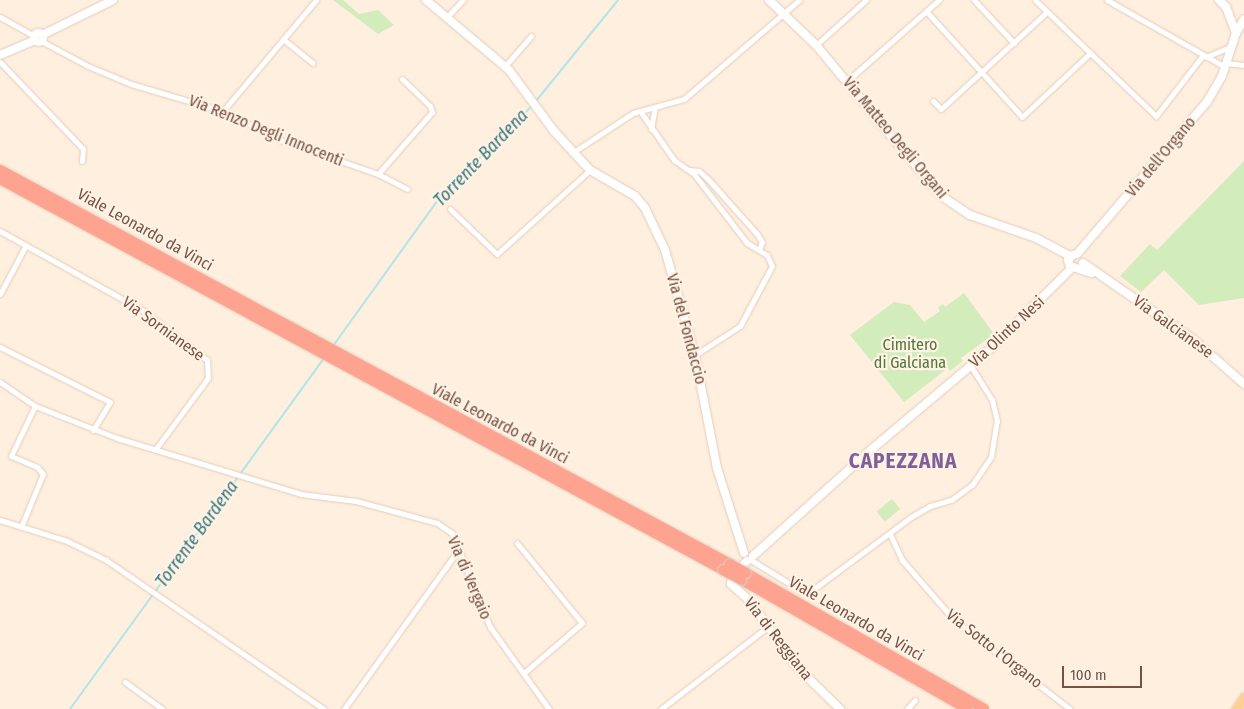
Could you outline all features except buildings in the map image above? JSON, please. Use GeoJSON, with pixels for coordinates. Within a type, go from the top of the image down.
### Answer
{"type":"FeatureCollection","features":[{"type":"Feature","properties":{"kind":"highway","name":"Viale Leonardo da Vinci"},"geometry":{"type":"LineString","coordinates":[[0,170],[743,562],[984,709]]}},
{"type":"Feature","properties":{"kind":"highway","name":"Viale Leonardo da Vinci"},"geometry":{"type":"LineString","coordinates":[[0,178],[743,562],[967,709]]}},
{"type":"Feature","properties":{"kind":"main road"},"geometry":{"type":"LineString","coordinates":[[1236,709],[1244,697]]}},
{"type":"Feature","properties":{"kind":"street"},"geometry":{"type":"LineString","coordinates":[[0,55],[113,0]]}},
{"type":"Feature","properties":{"kind":"street"},"geometry":{"type":"LineString","coordinates":[[223,111],[316,0]]}},
{"type":"Feature","properties":{"kind":"street","name":"Via del Fondaccio"},"geometry":{"type":"LineString","coordinates":[[426,0],[446,19],[505,66],[532,99],[540,112],[576,151],[590,170],[635,196],[645,208],[665,250],[695,355],[718,468],[743,562]]}},
{"type":"Feature","properties":{"kind":"street"},"geometry":{"type":"LineString","coordinates":[[446,19],[463,0]]}},
{"type":"Feature","properties":{"kind":"street","name":"Via Matteo Degli Organi"},"geometry":{"type":"LineString","coordinates":[[770,0],[816,44],[940,195],[970,215],[1036,238],[1076,262]]}},
{"type":"Feature","properties":{"kind":"street"},"geometry":{"type":"LineString","coordinates":[[576,151],[599,133],[640,111],[684,99],[798,0]]}},
{"type":"Feature","properties":{"kind":"street"},"geometry":{"type":"LineString","coordinates":[[816,44],[866,0]]}},
{"type":"Feature","properties":{"kind":"street"},"geometry":{"type":"LineString","coordinates":[[847,81],[939,0]]}},
{"type":"Feature","properties":{"kind":"street"},"geometry":{"type":"LineString","coordinates":[[974,0],[1014,43]]}},
{"type":"Feature","properties":{"kind":"street"},"geometry":{"type":"LineString","coordinates":[[1036,0],[1089,54],[1156,116],[1205,56],[1232,46]]}},
{"type":"Feature","properties":{"kind":"street"},"geometry":{"type":"LineString","coordinates":[[1107,0],[1205,56],[1226,65],[1244,65]]}},
{"type":"Feature","properties":{"kind":"street"},"geometry":{"type":"LineString","coordinates":[[1219,0],[1228,4],[1236,33]]}},
{"type":"Feature","properties":{"kind":"street"},"geometry":{"type":"LineString","coordinates":[[926,11],[980,75],[1022,118],[1089,54]]}},
{"type":"Feature","properties":{"kind":"street"},"geometry":{"type":"LineString","coordinates":[[933,101],[941,108],[980,75],[1047,12]]}},
{"type":"Feature","properties":{"kind":"street","name":"Via Renzo Degli Innocenti"},"geometry":{"type":"LineString","coordinates":[[0,17],[88,66],[130,84],[223,111],[283,141],[378,174],[407,189]]}},
{"type":"Feature","properties":{"kind":"street"},"geometry":{"type":"LineString","coordinates":[[1232,19],[1244,19]]}},
{"type":"Feature","properties":{"kind":"street","name":"Via dell'Organo"},"geometry":{"type":"LineString","coordinates":[[1076,262],[1089,242],[1207,102],[1226,65],[1236,33],[1244,19]]}},
{"type":"Feature","properties":{"kind":"street"},"geometry":{"type":"LineString","coordinates":[[505,66],[531,36]]}},
{"type":"Feature","properties":{"kind":"street"},"geometry":{"type":"LineString","coordinates":[[284,39],[313,64]]}},
{"type":"Feature","properties":{"kind":"street"},"geometry":{"type":"LineString","coordinates":[[0,62],[84,149],[82,161]]}},
{"type":"Feature","properties":{"kind":"street"},"geometry":{"type":"LineString","coordinates":[[378,174],[432,112],[430,106],[402,79]]}},
{"type":"Feature","properties":{"kind":"street"},"geometry":{"type":"LineString","coordinates":[[651,129],[655,107]]}},
{"type":"Feature","properties":{"kind":"street"},"geometry":{"type":"LineString","coordinates":[[640,111],[674,160],[697,179],[752,248],[760,247]]}},
{"type":"Feature","properties":{"kind":"street"},"geometry":{"type":"LineString","coordinates":[[450,209],[497,254],[590,170]]}},
{"type":"Feature","properties":{"kind":"street"},"geometry":{"type":"LineString","coordinates":[[688,170],[704,175],[757,234],[762,242],[760,247]]}},
{"type":"Feature","properties":{"kind":"street"},"geometry":{"type":"LineString","coordinates":[[697,179],[704,175]]}},
{"type":"Feature","properties":{"kind":"street","name":"Via Sornianese"},"geometry":{"type":"LineString","coordinates":[[0,231],[142,310],[207,360],[208,378],[155,450]]}},
{"type":"Feature","properties":{"kind":"street"},"geometry":{"type":"LineString","coordinates":[[0,294],[26,245]]}},
{"type":"Feature","properties":{"kind":"street"},"geometry":{"type":"LineString","coordinates":[[695,355],[731,333],[746,318],[771,272],[769,257],[760,247]]}},
{"type":"Feature","properties":{"kind":"street","name":"Via Olinto Nesi"},"geometry":{"type":"LineString","coordinates":[[743,562],[970,367],[1023,319],[1076,262]]}},
{"type":"Feature","properties":{"kind":"street","name":"Via Galcianese"},"geometry":{"type":"LineString","coordinates":[[1076,262],[1189,336],[1244,384]]}},
{"type":"Feature","properties":{"kind":"street"},"geometry":{"type":"LineString","coordinates":[[0,347],[110,402],[93,430]]}},
{"type":"Feature","properties":{"kind":"street"},"geometry":{"type":"LineString","coordinates":[[743,562],[808,592],[930,506],[962,493],[991,457],[995,414],[992,400],[970,367]]}},
{"type":"Feature","properties":{"kind":"street","name":"Via di Vergaio"},"geometry":{"type":"LineString","coordinates":[[0,382],[35,406],[93,430],[301,494],[356,501],[420,516],[452,533],[490,627],[525,672],[547,708]]}},
{"type":"Feature","properties":{"kind":"street"},"geometry":{"type":"LineString","coordinates":[[21,526],[43,474],[37,467],[11,456],[35,406]]}},
{"type":"Feature","properties":{"kind":"street"},"geometry":{"type":"LineString","coordinates":[[0,520],[83,548],[139,582],[324,709]]}},
{"type":"Feature","properties":{"kind":"street","name":"Via Sotto l'Organo"},"geometry":{"type":"LineString","coordinates":[[890,534],[914,577],[954,620],[1070,709]]}},
{"type":"Feature","properties":{"kind":"street"},"geometry":{"type":"LineString","coordinates":[[518,543],[582,623],[525,672]]}},
{"type":"Feature","properties":{"kind":"street"},"geometry":{"type":"LineString","coordinates":[[344,709],[460,549]]}},
{"type":"Feature","properties":{"kind":"street","name":"Via di Reggiana"},"geometry":{"type":"LineString","coordinates":[[743,562],[730,581],[748,600],[766,628],[796,666],[840,709]]}},
{"type":"Feature","properties":{"kind":"street"},"geometry":{"type":"LineString","coordinates":[[661,709],[766,628]]}},
{"type":"Feature","properties":{"kind":"street"},"geometry":{"type":"LineString","coordinates":[[125,682],[162,709]]}},
{"type":"Feature","properties":{"kind":"street"},"geometry":{"type":"LineString","coordinates":[[907,709],[915,700]]}},
{"type":"Feature","properties":{"kind":"green space"},"geometry":{"type":"Polygon","coordinates":[[[333,0],[343,0],[359,14],[378,10],[394,25],[378,34],[333,0]]]}},
{"type":"Feature","properties":{"kind":"green space"},"geometry":{"type":"Polygon","coordinates":[[[1244,161],[1244,298],[1199,305],[1164,270],[1141,292],[1120,276],[1150,244],[1157,250],[1244,161]]]}},
{"type":"Feature","properties":{"kind":"green space","name":"Cimitero di Galciana"},"geometry":{"type":"Polygon","coordinates":[[[964,293],[994,334],[961,358],[963,361],[950,371],[948,368],[904,402],[850,335],[894,302],[910,305],[924,322],[940,311],[938,307],[943,304],[945,307],[964,293]]]}},
{"type":"Feature","properties":{"kind":"green space"},"geometry":{"type":"Polygon","coordinates":[[[892,499],[900,509],[885,522],[876,512],[892,499]]]}},
{"type":"Feature","properties":{"kind":"waterway","name":"Torrente Bardena"},"geometry":{"type":"LineString","coordinates":[[536,101],[618,0]]}},
{"type":"Feature","properties":{"kind":"waterway","name":"Torrente Bardena"},"geometry":{"type":"LineString","coordinates":[[333,346],[440,197],[533,105]]}},
{"type":"Feature","properties":{"kind":"waterway","name":"Torrente Bardena"},"geometry":{"type":"LineString","coordinates":[[70,709],[323,360]]}},
{"type":"Feature","properties":{"kind":"district","name":"CAPEZZANA"},"geometry":{"type":"Point","coordinates":[903,461]}}]}
